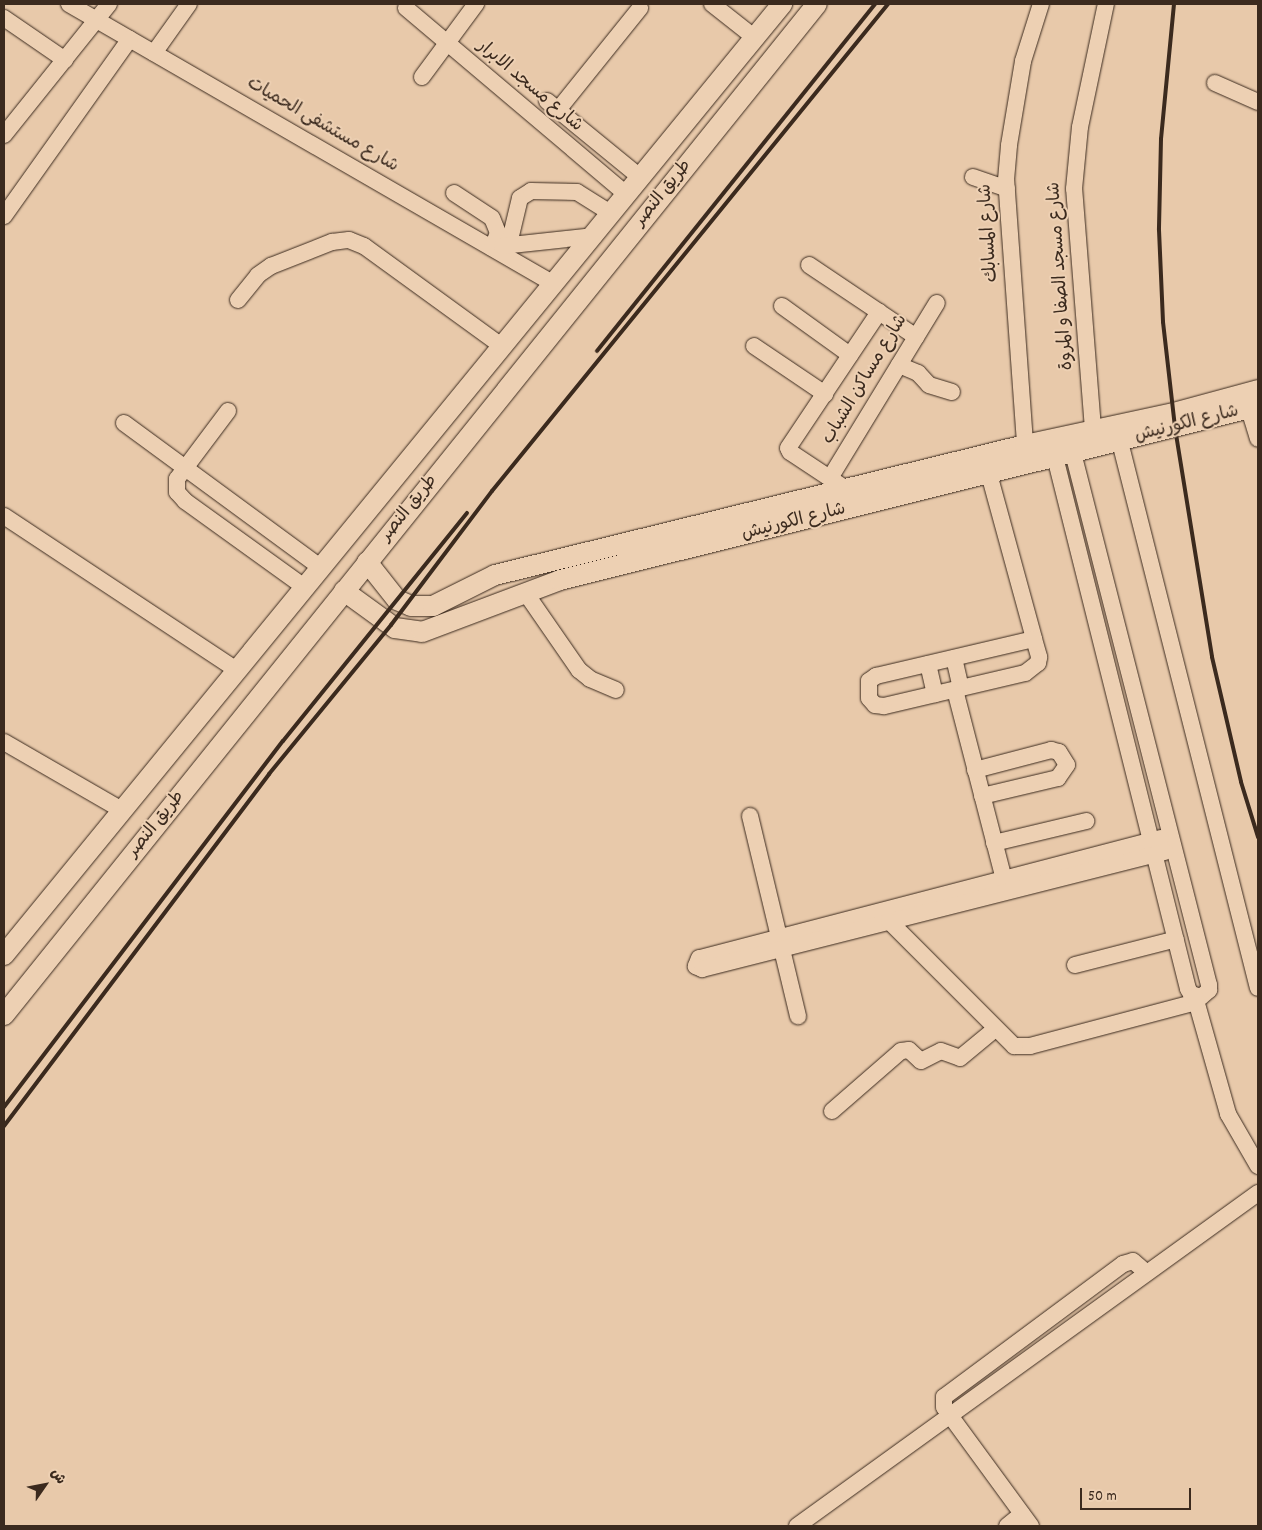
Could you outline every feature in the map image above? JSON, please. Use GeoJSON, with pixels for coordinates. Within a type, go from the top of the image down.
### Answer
{"type":"FeatureCollection","features":[{"type":"Feature","properties":{"kind":"main road","name":"طريق النصر"},"geometry":{"type":"LineString","coordinates":[[4,1015],[817,4]]}},
{"type":"Feature","properties":{"kind":"main road","name":"طريق النصر"},"geometry":{"type":"LineString","coordinates":[[4,955],[319,566],[612,214],[755,38],[779,5]]}},
{"type":"Feature","properties":{"kind":"main road","name":"شارع الكورنيش"},"geometry":{"type":"LineString","coordinates":[[367,562],[397,600],[422,607],[442,603],[485,579],[838,484],[1026,454],[1064,455],[1120,442],[1252,399]]}},
{"type":"Feature","properties":{"kind":"main road","name":"شارع الكورنيش"},"geometry":{"type":"LineString","coordinates":[[344,591],[395,628],[415,633],[448,625],[525,592],[560,580],[989,474],[1026,454],[1093,429],[1252,399]]}},
{"type":"Feature","properties":{"kind":"main road"},"geometry":{"type":"LineString","coordinates":[[520,570],[525,592]]}},
{"type":"Feature","properties":{"kind":"street","name":"شارع مستشفى الحميات"},"geometry":{"type":"LineString","coordinates":[[69,4],[498,247],[554,284]]}},
{"type":"Feature","properties":{"kind":"street"},"geometry":{"type":"LineString","coordinates":[[4,135],[110,4]]}},
{"type":"Feature","properties":{"kind":"street"},"geometry":{"type":"LineString","coordinates":[[154,53],[189,4]]}},
{"type":"Feature","properties":{"kind":"street"},"geometry":{"type":"LineString","coordinates":[[422,77],[476,4]]}},
{"type":"Feature","properties":{"kind":"street"},"geometry":{"type":"LineString","coordinates":[[712,4],[755,38]]}},
{"type":"Feature","properties":{"kind":"street","name":"شارع المسابك"},"geometry":{"type":"LineString","coordinates":[[1026,454],[1007,189],[1009,145],[1023,60],[1041,4]]}},
{"type":"Feature","properties":{"kind":"street","name":"شارع مسجد الصفا و المروة"},"geometry":{"type":"LineString","coordinates":[[1093,429],[1074,189],[1080,127],[1106,4]]}},
{"type":"Feature","properties":{"kind":"street","name":"شارع مسجد الابرار"},"geometry":{"type":"LineString","coordinates":[[406,8],[627,195]]}},
{"type":"Feature","properties":{"kind":"street"},"geometry":{"type":"LineString","coordinates":[[640,8],[552,105],[641,178]]}},
{"type":"Feature","properties":{"kind":"street"},"geometry":{"type":"LineString","coordinates":[[4,18],[65,60]]}},
{"type":"Feature","properties":{"kind":"street"},"geometry":{"type":"LineString","coordinates":[[4,216],[130,39]]}},
{"type":"Feature","properties":{"kind":"street"},"geometry":{"type":"LineString","coordinates":[[1215,83],[1258,102]]}},
{"type":"Feature","properties":{"kind":"street"},"geometry":{"type":"LineString","coordinates":[[973,178],[1007,189]]}},
{"type":"Feature","properties":{"kind":"street"},"geometry":{"type":"LineString","coordinates":[[498,247],[520,198],[530,191],[577,192],[612,214]]}},
{"type":"Feature","properties":{"kind":"street"},"geometry":{"type":"LineString","coordinates":[[454,193],[492,218],[498,233],[498,247]]}},
{"type":"Feature","properties":{"kind":"street"},"geometry":{"type":"LineString","coordinates":[[498,247],[594,236]]}},
{"type":"Feature","properties":{"kind":"street"},"geometry":{"type":"LineString","coordinates":[[238,300],[258,275],[271,266],[332,242],[348,240],[364,246],[503,347]]}},
{"type":"Feature","properties":{"kind":"street"},"geometry":{"type":"LineString","coordinates":[[810,265],[916,337]]}},
{"type":"Feature","properties":{"kind":"street","name":"شارع مساكن الشباب"},"geometry":{"type":"LineString","coordinates":[[838,484],[899,365],[937,303]]}},
{"type":"Feature","properties":{"kind":"street"},"geometry":{"type":"LineString","coordinates":[[782,306],[850,355]]}},
{"type":"Feature","properties":{"kind":"street"},"geometry":{"type":"LineString","coordinates":[[838,484],[788,450],[879,312]]}},
{"type":"Feature","properties":{"kind":"street"},"geometry":{"type":"LineString","coordinates":[[754,346],[825,394]]}},
{"type":"Feature","properties":{"kind":"street"},"geometry":{"type":"LineString","coordinates":[[899,365],[918,373],[929,385],[952,392]]}},
{"type":"Feature","properties":{"kind":"street"},"geometry":{"type":"LineString","coordinates":[[1252,399],[1258,439]]}},
{"type":"Feature","properties":{"kind":"street"},"geometry":{"type":"LineString","coordinates":[[228,411],[177,479],[177,492],[184,502],[303,586]]}},
{"type":"Feature","properties":{"kind":"street"},"geometry":{"type":"LineString","coordinates":[[124,424],[319,566]]}},
{"type":"Feature","properties":{"kind":"street"},"geometry":{"type":"LineString","coordinates":[[1120,442],[1258,988]]}},
{"type":"Feature","properties":{"kind":"street"},"geometry":{"type":"LineString","coordinates":[[896,915],[995,1029],[1014,1046],[1030,1046],[1196,1000],[1206,995],[1209,985],[1093,533],[1064,455]]}},
{"type":"Feature","properties":{"kind":"street"},"geometry":{"type":"LineString","coordinates":[[1064,455],[1075,537],[1188,989],[1196,1000],[1228,1114],[1258,1166]]}},
{"type":"Feature","properties":{"kind":"street"},"geometry":{"type":"LineString","coordinates":[[989,474],[1034,639],[1038,657],[1030,671],[884,706],[875,705],[866,690],[869,681],[876,676],[1034,639]]}},
{"type":"Feature","properties":{"kind":"street"},"geometry":{"type":"LineString","coordinates":[[4,516],[235,669]]}},
{"type":"Feature","properties":{"kind":"street"},"geometry":{"type":"LineString","coordinates":[[1075,537],[1093,533]]}},
{"type":"Feature","properties":{"kind":"street"},"geometry":{"type":"LineString","coordinates":[[525,592],[579,670],[590,679],[616,690]]}},
{"type":"Feature","properties":{"kind":"street"},"geometry":{"type":"LineString","coordinates":[[1100,638],[1119,633]]}},
{"type":"Feature","properties":{"kind":"street"},"geometry":{"type":"LineString","coordinates":[[954,658],[958,689],[975,770],[994,843],[1007,883]]}},
{"type":"Feature","properties":{"kind":"street"},"geometry":{"type":"LineString","coordinates":[[928,664],[935,694]]}},
{"type":"Feature","properties":{"kind":"street"},"geometry":{"type":"LineString","coordinates":[[4,742],[122,810]]}},
{"type":"Feature","properties":{"kind":"street"},"geometry":{"type":"LineString","coordinates":[[975,770],[1051,750],[1059,752],[1067,765],[1058,778],[982,796]]}},
{"type":"Feature","properties":{"kind":"street"},"geometry":{"type":"LineString","coordinates":[[750,816],[798,1016]]}},
{"type":"Feature","properties":{"kind":"street"},"geometry":{"type":"LineString","coordinates":[[994,843],[1086,821]]}},
{"type":"Feature","properties":{"kind":"street"},"geometry":{"type":"LineString","coordinates":[[781,943],[896,915],[1007,883],[1173,843]]}},
{"type":"Feature","properties":{"kind":"street"},"geometry":{"type":"LineString","coordinates":[[1075,965],[1176,939]]}},
{"type":"Feature","properties":{"kind":"street"},"geometry":{"type":"LineString","coordinates":[[832,1111],[901,1051],[909,1050],[921,1061],[941,1051],[960,1058],[995,1029]]}},
{"type":"Feature","properties":{"kind":"street"},"geometry":{"type":"LineString","coordinates":[[1007,1526],[1027,1520],[951,1415],[943,1402],[947,1393],[1123,1264],[1133,1261],[1147,1274],[1258,1193]]}},
{"type":"Feature","properties":{"kind":"street"},"geometry":{"type":"LineString","coordinates":[[797,1526],[951,1415]]}},
{"type":"Feature","properties":{"kind":"railway"},"geometry":{"type":"LineString","coordinates":[[597,351],[875,4]]}},
{"type":"Feature","properties":{"kind":"railway"},"geometry":{"type":"LineString","coordinates":[[4,1126],[269,774],[391,625],[492,491],[888,4]]}},
{"type":"Feature","properties":{"kind":"railway"},"geometry":{"type":"LineString","coordinates":[[1174,4],[1161,139],[1159,230],[1163,322],[1175,428],[1212,657],[1241,782],[1258,837]]}},
{"type":"Feature","properties":{"kind":"railway"},"geometry":{"type":"LineString","coordinates":[[4,1107],[283,741],[467,513]]}}]}
